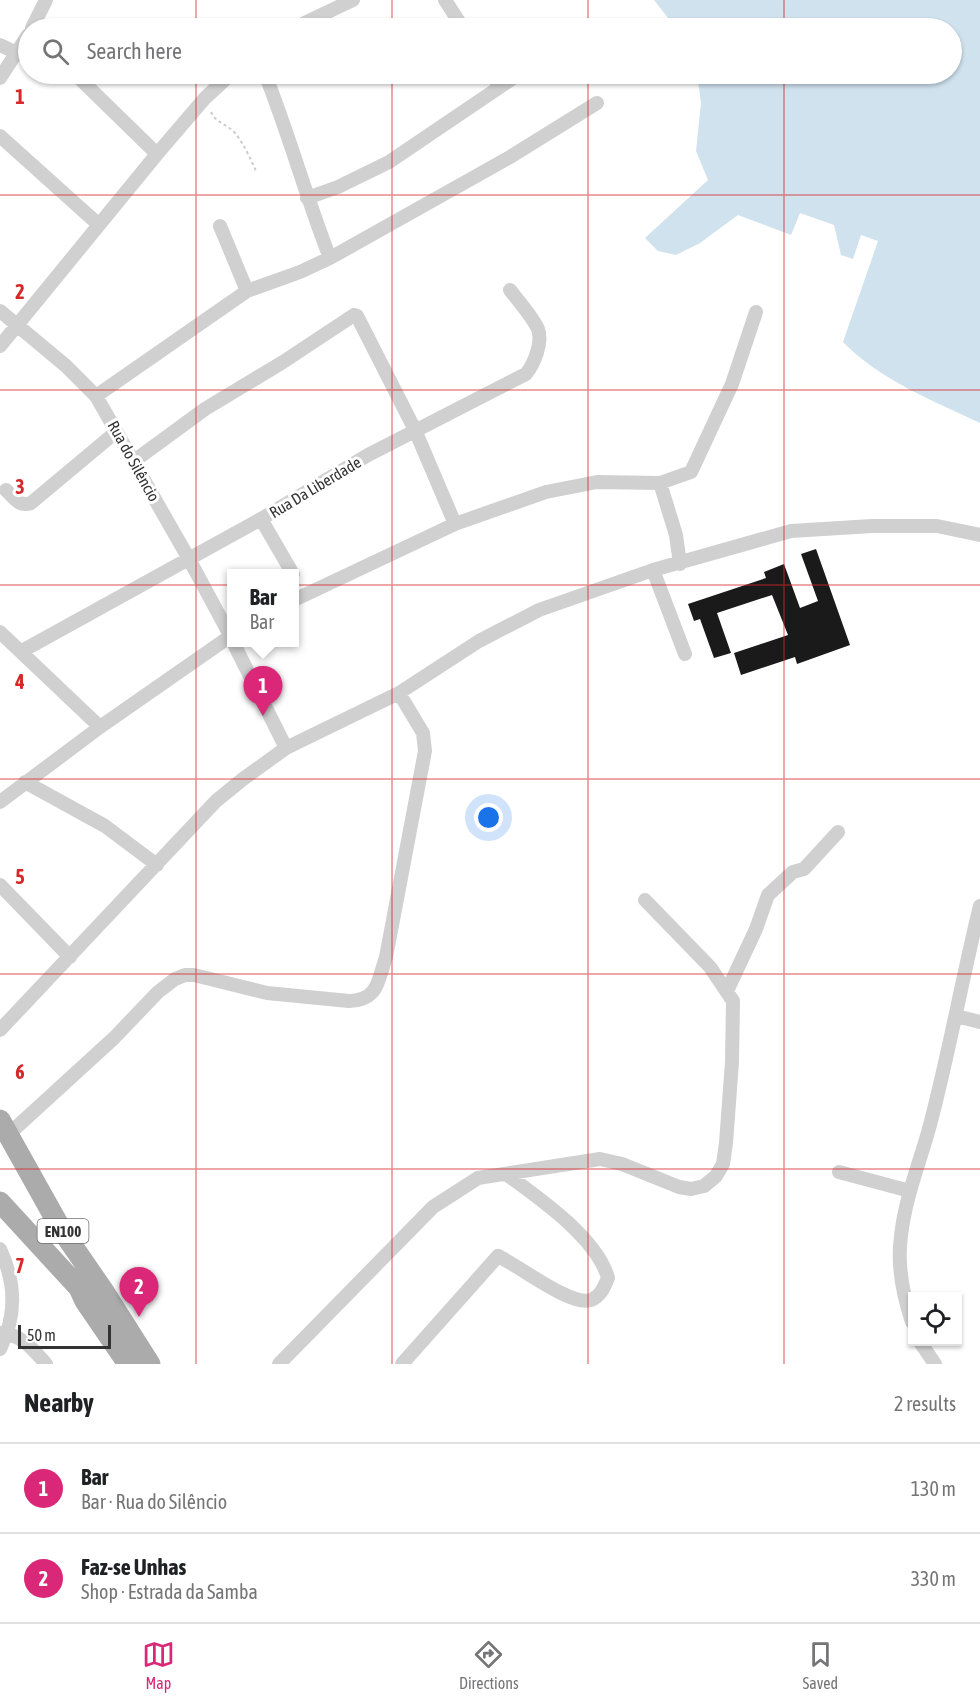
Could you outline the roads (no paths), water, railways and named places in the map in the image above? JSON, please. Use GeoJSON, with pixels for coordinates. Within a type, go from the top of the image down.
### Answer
{"type":"FeatureCollection","features":[{"type":"Feature","properties":{"kind":"main road","name":"EN100"},"geometry":{"type":"LineString","coordinates":[[3,1133],[11,1152],[32,1175],[61,1229],[150,1364]]}},
{"type":"Feature","properties":{"kind":"main road","name":"EN100"},"geometry":{"type":"LineString","coordinates":[[0,1202],[79,1288],[128,1364]]}},
{"type":"Feature","properties":{"kind":"street"},"geometry":{"type":"LineString","coordinates":[[37,18],[46,0]]}},
{"type":"Feature","properties":{"kind":"street"},"geometry":{"type":"LineString","coordinates":[[315,18],[353,0]]}},
{"type":"Feature","properties":{"kind":"street"},"geometry":{"type":"LineString","coordinates":[[445,0],[457,18]]}},
{"type":"Feature","properties":{"kind":"street"},"geometry":{"type":"LineString","coordinates":[[0,45],[17,53],[0,78]]}},
{"type":"Feature","properties":{"kind":"street"},"geometry":{"type":"LineString","coordinates":[[85,84],[157,154]]}},
{"type":"Feature","properties":{"kind":"street"},"geometry":{"type":"LineString","coordinates":[[0,346],[98,224],[205,98],[220,84]]}},
{"type":"Feature","properties":{"kind":"street"},"geometry":{"type":"LineString","coordinates":[[269,84],[330,258]]}},
{"type":"Feature","properties":{"kind":"street"},"geometry":{"type":"LineString","coordinates":[[307,198],[338,187],[389,162],[504,84]]}},
{"type":"Feature","properties":{"kind":"street"},"geometry":{"type":"LineString","coordinates":[[96,396],[247,291],[300,272],[330,258],[510,157],[597,103]]}},
{"type":"Feature","properties":{"kind":"street"},"geometry":{"type":"LineString","coordinates":[[0,136],[98,224]]}},
{"type":"Feature","properties":{"kind":"street"},"geometry":{"type":"LineString","coordinates":[[220,226],[247,291]]}},
{"type":"Feature","properties":{"kind":"street","name":"Rua Da Liberdade"},"geometry":{"type":"LineString","coordinates":[[22,651],[261,519],[368,455],[526,374],[531,369],[537,350],[538,330],[510,290]]}},
{"type":"Feature","properties":{"kind":"street","name":"Rua do Silêncio"},"geometry":{"type":"LineString","coordinates":[[0,311],[66,366],[96,396],[227,630]]}},
{"type":"Feature","properties":{"kind":"street"},"geometry":{"type":"LineString","coordinates":[[300,598],[454,524],[546,492],[597,482],[660,483],[691,472],[732,384],[756,312]]}},
{"type":"Feature","properties":{"kind":"street"},"geometry":{"type":"LineString","coordinates":[[134,461],[205,409],[284,362],[354,315],[357,316],[415,430],[454,524]]}},
{"type":"Feature","properties":{"kind":"street"},"geometry":{"type":"LineString","coordinates":[[6,490],[20,504],[31,503],[117,432]]}},
{"type":"Feature","properties":{"kind":"street"},"geometry":{"type":"LineString","coordinates":[[660,483],[676,535],[680,564]]}},
{"type":"Feature","properties":{"kind":"street"},"geometry":{"type":"LineString","coordinates":[[261,519],[290,569]]}},
{"type":"Feature","properties":{"kind":"street"},"geometry":{"type":"LineString","coordinates":[[0,1030],[216,801],[243,778],[286,748],[399,693],[478,641],[538,610],[653,570],[792,531],[872,526],[937,526],[980,536]]}},
{"type":"Feature","properties":{"kind":"street"},"geometry":{"type":"LineString","coordinates":[[653,570],[685,654]]}},
{"type":"Feature","properties":{"kind":"street"},"geometry":{"type":"LineString","coordinates":[[0,632],[100,727]]}},
{"type":"Feature","properties":{"kind":"street"},"geometry":{"type":"LineString","coordinates":[[0,802],[100,727],[227,641]]}},
{"type":"Feature","properties":{"kind":"street","name":"Rua do Silêncio"},"geometry":{"type":"LineString","coordinates":[[236,647],[286,748]]}},
{"type":"Feature","properties":{"kind":"street"},"geometry":{"type":"LineString","coordinates":[[3,1133],[114,1038],[158,992],[175,979],[185,975],[194,975],[267,993],[339,1001],[361,1001],[368,998],[375,989],[387,957],[425,751],[423,733],[399,693]]}},
{"type":"Feature","properties":{"kind":"street"},"geometry":{"type":"LineString","coordinates":[[25,782],[105,826],[157,865]]}},
{"type":"Feature","properties":{"kind":"street"},"geometry":{"type":"LineString","coordinates":[[727,991],[756,929],[768,895],[793,872],[804,869],[838,832]]}},
{"type":"Feature","properties":{"kind":"street"},"geometry":{"type":"LineString","coordinates":[[0,885],[69,957]]}},
{"type":"Feature","properties":{"kind":"street"},"geometry":{"type":"LineString","coordinates":[[279,1364],[433,1207],[478,1178],[600,1159],[622,1164],[685,1188],[704,1186],[716,1176],[723,1164],[724,1154],[732,1062],[733,1002],[710,967],[645,900]]}},
{"type":"Feature","properties":{"kind":"street"},"geometry":{"type":"LineString","coordinates":[[908,1307],[900,1257],[901,1235],[910,1191],[930,1125],[980,906]]}},
{"type":"Feature","properties":{"kind":"street"},"geometry":{"type":"LineString","coordinates":[[956,1016],[980,1022]]}},
{"type":"Feature","properties":{"kind":"street"},"geometry":{"type":"LineString","coordinates":[[839,1172],[910,1191]]}},
{"type":"Feature","properties":{"kind":"street"},"geometry":{"type":"LineString","coordinates":[[402,1364],[498,1256],[575,1299],[590,1300],[598,1296],[604,1288],[608,1278],[597,1252],[567,1223],[506,1174]]}},
{"type":"Feature","properties":{"kind":"street"},"geometry":{"type":"LineString","coordinates":[[0,1249],[12,1280],[13,1303],[0,1349]]}},
{"type":"Feature","properties":{"kind":"street"},"geometry":{"type":"LineString","coordinates":[[4,1333],[27,1343],[46,1364]]}},
{"type":"Feature","properties":{"kind":"street"},"geometry":{"type":"LineString","coordinates":[[924,1346],[935,1364]]}},
{"type":"Feature","properties":{"kind":"water"},"geometry":{"type":"Polygon","coordinates":[[[654,0],[980,0],[980,423],[890,378],[843,342],[878,241],[861,235],[853,259],[841,255],[834,225],[800,213],[791,235],[738,215],[700,243],[676,255],[658,251],[645,238],[708,180],[696,151],[701,103],[698,84],[962,84],[962,18],[668,18],[654,0]]]}},
{"type":"Feature","properties":{"kind":"place","name":"Bar"},"geometry":{"type":"Point","coordinates":[263,716]}},
{"type":"Feature","properties":{"kind":"place","name":"Faz-se Unhas"},"geometry":{"type":"Point","coordinates":[139,1317]}}]}
